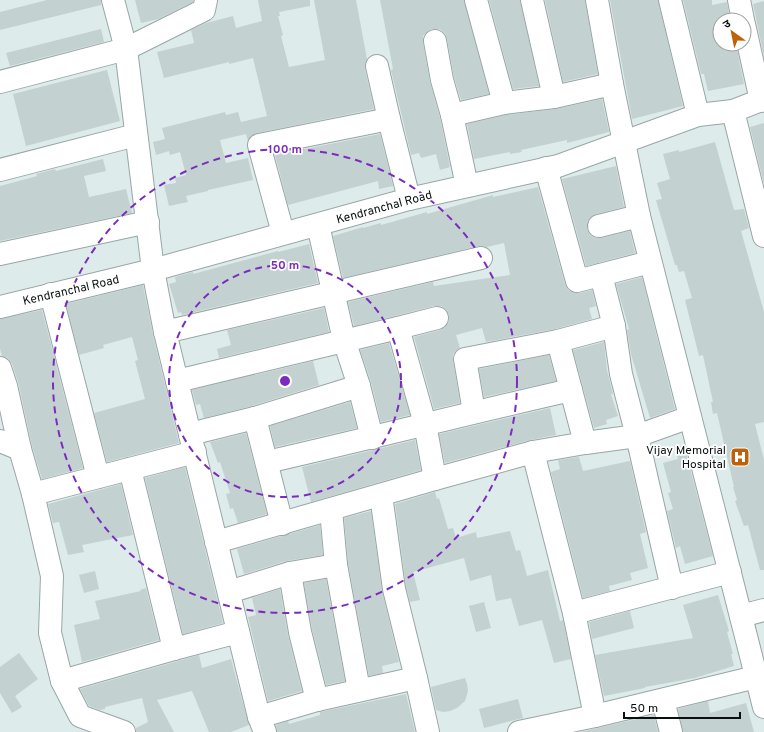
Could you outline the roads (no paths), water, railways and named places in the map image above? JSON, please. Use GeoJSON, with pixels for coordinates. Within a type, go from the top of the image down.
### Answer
{"type":"FeatureCollection","features":[{"type":"Feature","properties":{"kind":"street"},"geometry":{"type":"LineString","coordinates":[[113,0],[126,49],[153,270],[165,332],[262,725],[317,700],[416,678]]}},
{"type":"Feature","properties":{"kind":"street"},"geometry":{"type":"LineString","coordinates":[[0,82],[126,49],[204,10],[206,0]]}},
{"type":"Feature","properties":{"kind":"street"},"geometry":{"type":"LineString","coordinates":[[476,0],[504,103]]}},
{"type":"Feature","properties":{"kind":"street"},"geometry":{"type":"LineString","coordinates":[[532,0],[554,97]]}},
{"type":"Feature","properties":{"kind":"street"},"geometry":{"type":"LineString","coordinates":[[597,0],[638,216],[764,707]]}},
{"type":"Feature","properties":{"kind":"street"},"geometry":{"type":"LineString","coordinates":[[670,0],[698,115]]}},
{"type":"Feature","properties":{"kind":"street"},"geometry":{"type":"LineString","coordinates":[[739,0],[741,12]]}},
{"type":"Feature","properties":{"kind":"street"},"geometry":{"type":"LineString","coordinates":[[435,41],[442,80],[452,115],[467,186]]}},
{"type":"Feature","properties":{"kind":"street"},"geometry":{"type":"LineString","coordinates":[[751,52],[762,100]]}},
{"type":"Feature","properties":{"kind":"street"},"geometry":{"type":"LineString","coordinates":[[377,66],[389,119],[410,198]]}},
{"type":"Feature","properties":{"kind":"street"},"geometry":{"type":"LineString","coordinates":[[452,115],[504,103],[554,97],[612,84]]}},
{"type":"Feature","properties":{"kind":"street","name":"Kendranchal Road"},"geometry":{"type":"LineString","coordinates":[[0,307],[153,270],[410,198],[558,166],[579,160],[698,115],[733,111],[762,100]]}},
{"type":"Feature","properties":{"kind":"street"},"geometry":{"type":"LineString","coordinates":[[733,111],[764,236]]}},
{"type":"Feature","properties":{"kind":"street"},"geometry":{"type":"LineString","coordinates":[[283,234],[259,145],[389,119]]}},
{"type":"Feature","properties":{"kind":"street"},"geometry":{"type":"LineString","coordinates":[[0,170],[136,136]]}},
{"type":"Feature","properties":{"kind":"street"},"geometry":{"type":"LineString","coordinates":[[546,168],[577,281],[650,262]]}},
{"type":"Feature","properties":{"kind":"street"},"geometry":{"type":"LineString","coordinates":[[599,226],[638,216]]}},
{"type":"Feature","properties":{"kind":"street"},"geometry":{"type":"LineString","coordinates":[[0,254],[148,222]]}},
{"type":"Feature","properties":{"kind":"street"},"geometry":{"type":"LineString","coordinates":[[318,225],[344,340],[359,386],[372,438]]}},
{"type":"Feature","properties":{"kind":"street"},"geometry":{"type":"LineString","coordinates":[[165,332],[334,291],[480,258]]}},
{"type":"Feature","properties":{"kind":"street"},"geometry":{"type":"LineString","coordinates":[[601,275],[614,326],[621,374],[638,436],[672,588]]}},
{"type":"Feature","properties":{"kind":"street"},"geometry":{"type":"LineString","coordinates":[[51,294],[98,477]]}},
{"type":"Feature","properties":{"kind":"street"},"geometry":{"type":"LineString","coordinates":[[177,381],[437,318]]}},
{"type":"Feature","properties":{"kind":"street"},"geometry":{"type":"LineString","coordinates":[[474,412],[465,359],[558,341],[614,326]]}},
{"type":"Feature","properties":{"kind":"street"},"geometry":{"type":"LineString","coordinates":[[398,328],[425,424],[435,479]]}},
{"type":"Feature","properties":{"kind":"street"},"geometry":{"type":"LineString","coordinates":[[558,341],[585,442]]}},
{"type":"Feature","properties":{"kind":"street"},"geometry":{"type":"LineString","coordinates":[[0,368],[6,386],[20,449],[33,494],[52,576],[50,633],[62,681],[80,716],[124,732]]}},
{"type":"Feature","properties":{"kind":"street"},"geometry":{"type":"LineString","coordinates":[[33,494],[130,469],[256,418],[359,386]]}},
{"type":"Feature","properties":{"kind":"street"},"geometry":{"type":"LineString","coordinates":[[267,462],[571,390]]}},
{"type":"Feature","properties":{"kind":"street"},"geometry":{"type":"LineString","coordinates":[[216,542],[534,452],[585,442],[638,436],[690,417]]}},
{"type":"Feature","properties":{"kind":"street"},"geometry":{"type":"LineString","coordinates":[[256,418],[282,524]]}},
{"type":"Feature","properties":{"kind":"street"},"geometry":{"type":"LineString","coordinates":[[0,440],[20,449]]}},
{"type":"Feature","properties":{"kind":"street"},"geometry":{"type":"LineString","coordinates":[[534,452],[574,613],[595,716]]}},
{"type":"Feature","properties":{"kind":"street"},"geometry":{"type":"LineString","coordinates":[[130,469],[174,649]]}},
{"type":"Feature","properties":{"kind":"street"},"geometry":{"type":"LineString","coordinates":[[381,495],[394,589],[428,732]]}},
{"type":"Feature","properties":{"kind":"street"},"geometry":{"type":"LineString","coordinates":[[331,510],[336,565],[358,690]]}},
{"type":"Feature","properties":{"kind":"street"},"geometry":{"type":"LineString","coordinates":[[229,592],[290,573],[336,565]]}},
{"type":"Feature","properties":{"kind":"street"},"geometry":{"type":"LineString","coordinates":[[574,613],[730,572]]}},
{"type":"Feature","properties":{"kind":"street"},"geometry":{"type":"LineString","coordinates":[[290,573],[300,632],[317,700]]}},
{"type":"Feature","properties":{"kind":"street"},"geometry":{"type":"LineString","coordinates":[[741,616],[764,610]]}},
{"type":"Feature","properties":{"kind":"street"},"geometry":{"type":"LineString","coordinates":[[62,681],[238,632]]}},
{"type":"Feature","properties":{"kind":"street"},"geometry":{"type":"LineString","coordinates":[[519,732],[595,716],[756,677]]}},
{"type":"Feature","properties":{"kind":"street"},"geometry":{"type":"LineString","coordinates":[[663,700],[671,732]]}},
{"type":"Feature","properties":{"kind":"place","name":"Vijay Memorial Hospital"},"geometry":{"type":"Point","coordinates":[740,457]}}]}
